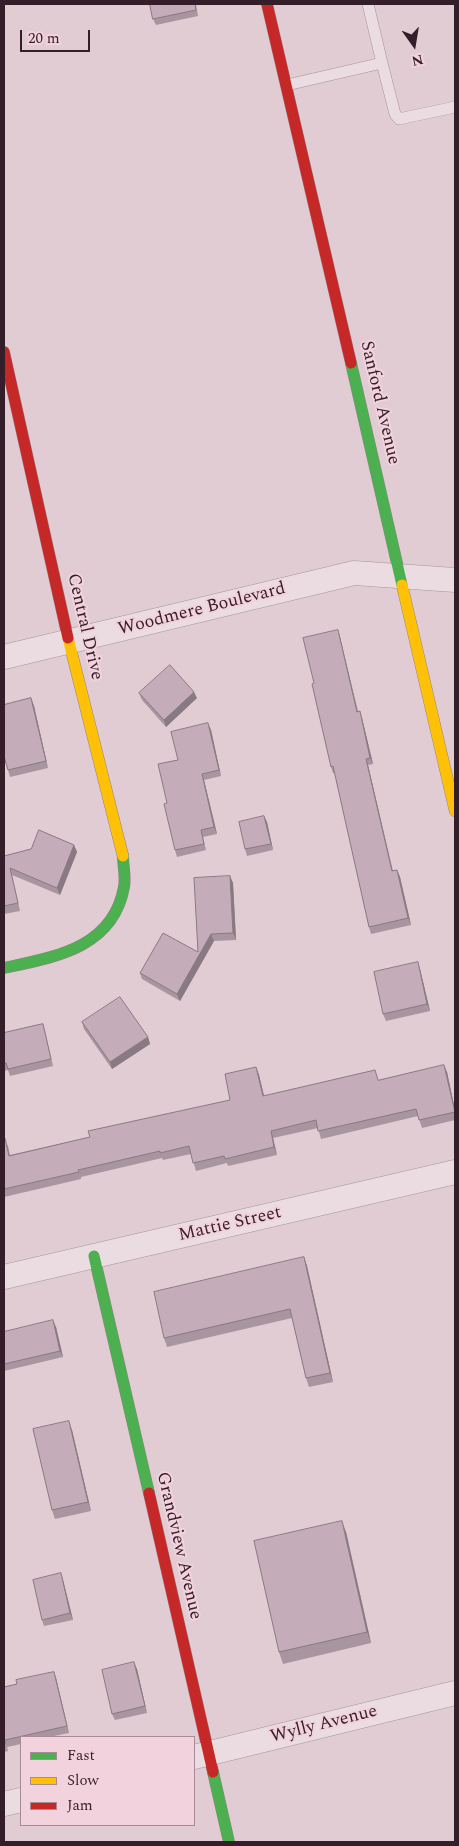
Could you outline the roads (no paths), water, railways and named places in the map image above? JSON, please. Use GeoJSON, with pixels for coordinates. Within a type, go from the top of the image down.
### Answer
{"type":"FeatureCollection","features":[{"type":"Feature","properties":{"kind":"street","name":"Sanford Avenue"},"geometry":{"type":"LineString","coordinates":[[267,4],[455,811]]}},
{"type":"Feature","properties":{"kind":"street","name":"Central Drive"},"geometry":{"type":"LineString","coordinates":[[4,352],[69,642],[123,856],[124,886],[118,910],[103,932],[80,948],[4,968]]}},
{"type":"Feature","properties":{"kind":"street","name":"Woodmere Boulevard"},"geometry":{"type":"LineString","coordinates":[[4,657],[354,573],[401,578],[455,580]]}},
{"type":"Feature","properties":{"kind":"street","name":"Mattie Street"},"geometry":{"type":"LineString","coordinates":[[4,1277],[455,1172]]}},
{"type":"Feature","properties":{"kind":"street","name":"Grandview Avenue"},"geometry":{"type":"LineString","coordinates":[[94,1256],[201,1756],[229,1842]]}},
{"type":"Feature","properties":{"kind":"street","name":"Wylly Avenue"},"geometry":{"type":"LineString","coordinates":[[201,1756],[455,1694]]}},
{"type":"Feature","properties":{"kind":"street"},"geometry":{"type":"LineString","coordinates":[[4,1804],[20,1800]]}},
{"type":"Feature","properties":{"kind":"lane"},"geometry":{"type":"LineString","coordinates":[[368,4],[395,114],[399,119],[455,107]]}},
{"type":"Feature","properties":{"kind":"lane"},"geometry":{"type":"LineString","coordinates":[[287,85],[382,63]]}}]}
